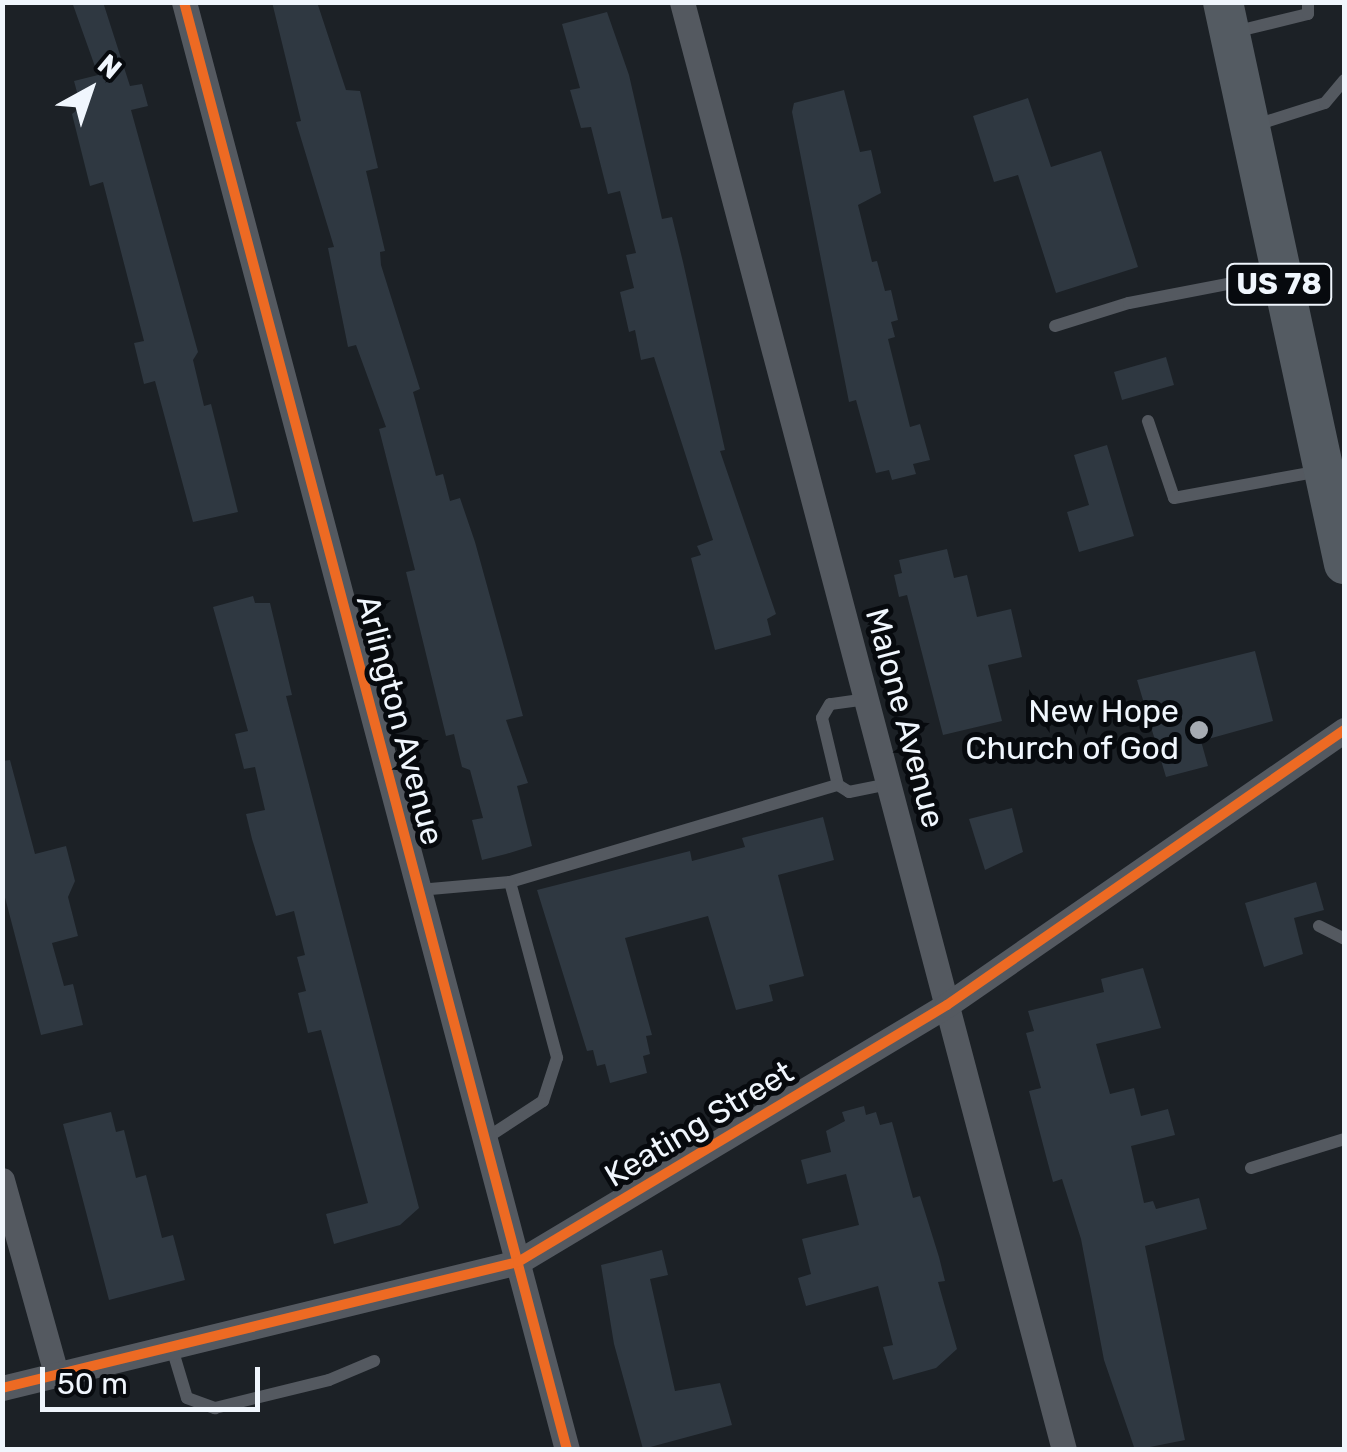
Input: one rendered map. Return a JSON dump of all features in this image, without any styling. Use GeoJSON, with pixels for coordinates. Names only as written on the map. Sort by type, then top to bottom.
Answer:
{"type":"FeatureCollection","features":[{"type":"Feature","properties":{"kind":"main road","name":"US 78"},"geometry":{"type":"LineString","coordinates":[[1227,18],[1277,275],[1343,549]]}},
{"type":"Feature","properties":{"kind":"street","name":"Arlington Avenue"},"geometry":{"type":"LineString","coordinates":[[184,2],[567,1450]]}},
{"type":"Feature","properties":{"kind":"street","name":"Malone Avenue"},"geometry":{"type":"LineString","coordinates":[[682,2],[1064,1450]]}},
{"type":"Feature","properties":{"kind":"street","name":"Keating Street"},"geometry":{"type":"LineString","coordinates":[[2,1388],[518,1262],[948,1005],[1344,730]]}},
{"type":"Feature","properties":{"kind":"street"},"geometry":{"type":"LineString","coordinates":[[2,1180],[56,1372]]}},
{"type":"Feature","properties":{"kind":"lane"},"geometry":{"type":"LineString","coordinates":[[1227,18],[1308,14],[1308,2]]}},
{"type":"Feature","properties":{"kind":"lane"},"geometry":{"type":"LineString","coordinates":[[1249,127],[1325,103],[1344,80]]}},
{"type":"Feature","properties":{"kind":"lane"},"geometry":{"type":"LineString","coordinates":[[1056,326],[1129,303],[1277,275]]}},
{"type":"Feature","properties":{"kind":"lane"},"geometry":{"type":"LineString","coordinates":[[1148,421],[1174,498],[1323,470]]}},
{"type":"Feature","properties":{"kind":"lane"},"geometry":{"type":"LineString","coordinates":[[866,699],[830,704],[822,718],[838,785],[848,792],[889,784]]}},
{"type":"Feature","properties":{"kind":"lane"},"geometry":{"type":"LineString","coordinates":[[419,890],[510,882],[838,785]]}},
{"type":"Feature","properties":{"kind":"lane"},"geometry":{"type":"LineString","coordinates":[[485,1139],[543,1100],[558,1058],[510,882]]}},
{"type":"Feature","properties":{"kind":"lane"},"geometry":{"type":"LineString","coordinates":[[1318,926],[1344,939]]}},
{"type":"Feature","properties":{"kind":"lane"},"geometry":{"type":"LineString","coordinates":[[1251,1168],[1344,1139]]}},
{"type":"Feature","properties":{"kind":"lane"},"geometry":{"type":"LineString","coordinates":[[171,1345],[187,1398],[214,1408],[329,1380],[374,1361]]}},
{"type":"Feature","properties":{"kind":"building"},"geometry":{"type":"Polygon","coordinates":[[[72,2],[103,2],[130,86],[142,84],[148,106],[131,110],[198,352],[193,360],[204,406],[211,404],[238,512],[193,522],[155,381],[144,384],[134,343],[144,341],[103,182],[90,186],[72,114],[81,107],[74,81],[98,75],[72,2]]]}},
{"type":"Feature","properties":{"kind":"building"},"geometry":{"type":"Polygon","coordinates":[[[272,2],[317,2],[346,90],[360,91],[378,168],[366,171],[385,251],[380,252],[381,265],[420,389],[413,392],[436,476],[443,474],[450,501],[460,498],[475,542],[523,716],[506,720],[528,783],[517,786],[532,846],[506,854],[482,860],[472,820],[483,818],[470,770],[462,767],[454,734],[446,736],[406,572],[415,570],[379,429],[386,427],[356,345],[348,347],[328,248],[334,247],[296,122],[301,121],[272,2]]]}},
{"type":"Feature","properties":{"kind":"building"},"geometry":{"type":"Polygon","coordinates":[[[607,12],[629,75],[662,219],[672,217],[725,450],[720,451],[776,614],[767,619],[771,635],[715,650],[691,558],[701,555],[697,546],[713,540],[654,357],[641,360],[635,330],[629,332],[620,292],[634,288],[626,255],[636,253],[620,191],[608,194],[591,127],[581,128],[570,90],[580,88],[562,24],[607,12]]]}},
{"type":"Feature","properties":{"kind":"building"},"geometry":{"type":"Polygon","coordinates":[[[844,90],[860,152],[871,150],[881,193],[858,205],[872,262],[877,261],[885,291],[891,290],[898,320],[891,322],[895,337],[888,339],[910,427],[920,424],[930,460],[913,464],[916,474],[892,480],[889,470],[876,473],[856,400],[849,402],[792,112],[794,103],[844,90]]]}},
{"type":"Feature","properties":{"kind":"building"},"geometry":{"type":"Polygon","coordinates":[[[1028,98],[1051,167],[1101,151],[1138,267],[1056,293],[1018,175],[994,182],[973,116],[1028,98]]]}},
{"type":"Feature","properties":{"kind":"building"},"geometry":{"type":"Polygon","coordinates":[[[1166,357],[1174,385],[1122,400],[1114,372],[1166,357]]]}},
{"type":"Feature","properties":{"kind":"building"},"geometry":{"type":"Polygon","coordinates":[[[1107,445],[1134,536],[1079,552],[1067,512],[1089,505],[1074,455],[1107,445]]]}},
{"type":"Feature","properties":{"kind":"building"},"geometry":{"type":"Polygon","coordinates":[[[947,549],[954,578],[967,575],[977,617],[1011,609],[1022,657],[988,665],[1002,721],[943,735],[907,595],[899,597],[894,575],[902,573],[899,560],[947,549]]]}},
{"type":"Feature","properties":{"kind":"building"},"geometry":{"type":"Polygon","coordinates":[[[253,596],[255,603],[270,603],[292,695],[286,696],[419,1208],[400,1225],[334,1244],[326,1214],[368,1203],[321,1030],[308,1033],[298,993],[306,991],[297,957],[305,955],[294,911],[276,916],[252,839],[246,814],[265,810],[255,767],[244,769],[235,734],[248,731],[213,607],[253,596]]]}},
{"type":"Feature","properties":{"kind":"building"},"geometry":{"type":"Polygon","coordinates":[[[1255,651],[1273,721],[1201,741],[1208,766],[1166,777],[1137,680],[1255,651]]]}},
{"type":"Feature","properties":{"kind":"building"},"geometry":{"type":"Polygon","coordinates":[[[10,760],[35,854],[66,846],[75,881],[68,897],[78,936],[52,943],[64,986],[73,984],[83,1025],[41,1035],[2,886],[2,761],[10,760]]]}},
{"type":"Feature","properties":{"kind":"building"},"geometry":{"type":"Polygon","coordinates":[[[1012,808],[1023,852],[985,870],[969,819],[1012,808]]]}},
{"type":"Feature","properties":{"kind":"building"},"geometry":{"type":"Polygon","coordinates":[[[823,817],[834,860],[778,875],[804,976],[769,985],[773,1001],[736,1010],[708,916],[625,938],[652,1035],[646,1036],[650,1054],[643,1056],[647,1073],[610,1083],[605,1064],[597,1066],[593,1050],[587,1051],[537,890],[690,851],[692,861],[745,847],[742,838],[823,817]]]}},
{"type":"Feature","properties":{"kind":"building"},"geometry":{"type":"Polygon","coordinates":[[[1316,882],[1324,910],[1294,918],[1303,954],[1264,967],[1245,903],[1316,882]]]}},
{"type":"Feature","properties":{"kind":"building"},"geometry":{"type":"Polygon","coordinates":[[[1143,968],[1161,1028],[1096,1044],[1110,1094],[1134,1088],[1141,1116],[1168,1109],[1175,1135],[1131,1146],[1144,1203],[1153,1201],[1156,1209],[1199,1198],[1207,1229],[1145,1246],[1185,1440],[1135,1450],[1104,1360],[1081,1239],[1062,1179],[1053,1182],[1029,1091],[1041,1088],[1026,1033],[1034,1031],[1028,1011],[1104,992],[1101,979],[1143,968]]]}},
{"type":"Feature","properties":{"kind":"building"},"geometry":{"type":"Polygon","coordinates":[[[864,1106],[866,1115],[876,1112],[880,1125],[892,1122],[913,1198],[920,1196],[939,1257],[945,1281],[938,1282],[957,1349],[936,1368],[893,1380],[883,1347],[893,1345],[878,1286],[806,1306],[798,1278],[811,1274],[802,1239],[859,1225],[846,1174],[807,1184],[801,1160],[831,1152],[826,1131],[845,1121],[842,1112],[864,1106]]]}},
{"type":"Feature","properties":{"kind":"building"},"geometry":{"type":"Polygon","coordinates":[[[111,1112],[116,1132],[124,1130],[136,1178],[146,1175],[162,1238],[173,1235],[185,1280],[109,1300],[63,1124],[111,1112]]]}},
{"type":"Feature","properties":{"kind":"building"},"geometry":{"type":"Polygon","coordinates":[[[662,1250],[668,1275],[650,1279],[675,1391],[720,1383],[732,1425],[643,1449],[614,1344],[601,1265],[662,1250]]]}},
{"type":"Feature","properties":{"kind":"cycle path"},"geometry":{"type":"LineString","coordinates":[[184,2],[567,1450]]}},
{"type":"Feature","properties":{"kind":"cycle path"},"geometry":{"type":"LineString","coordinates":[[2,1388],[518,1262],[947,1005],[1344,730]]}},
{"type":"Feature","properties":{"kind":"place","name":"New Hope Church of God"},"geometry":{"type":"Point","coordinates":[1199,730]}}]}
